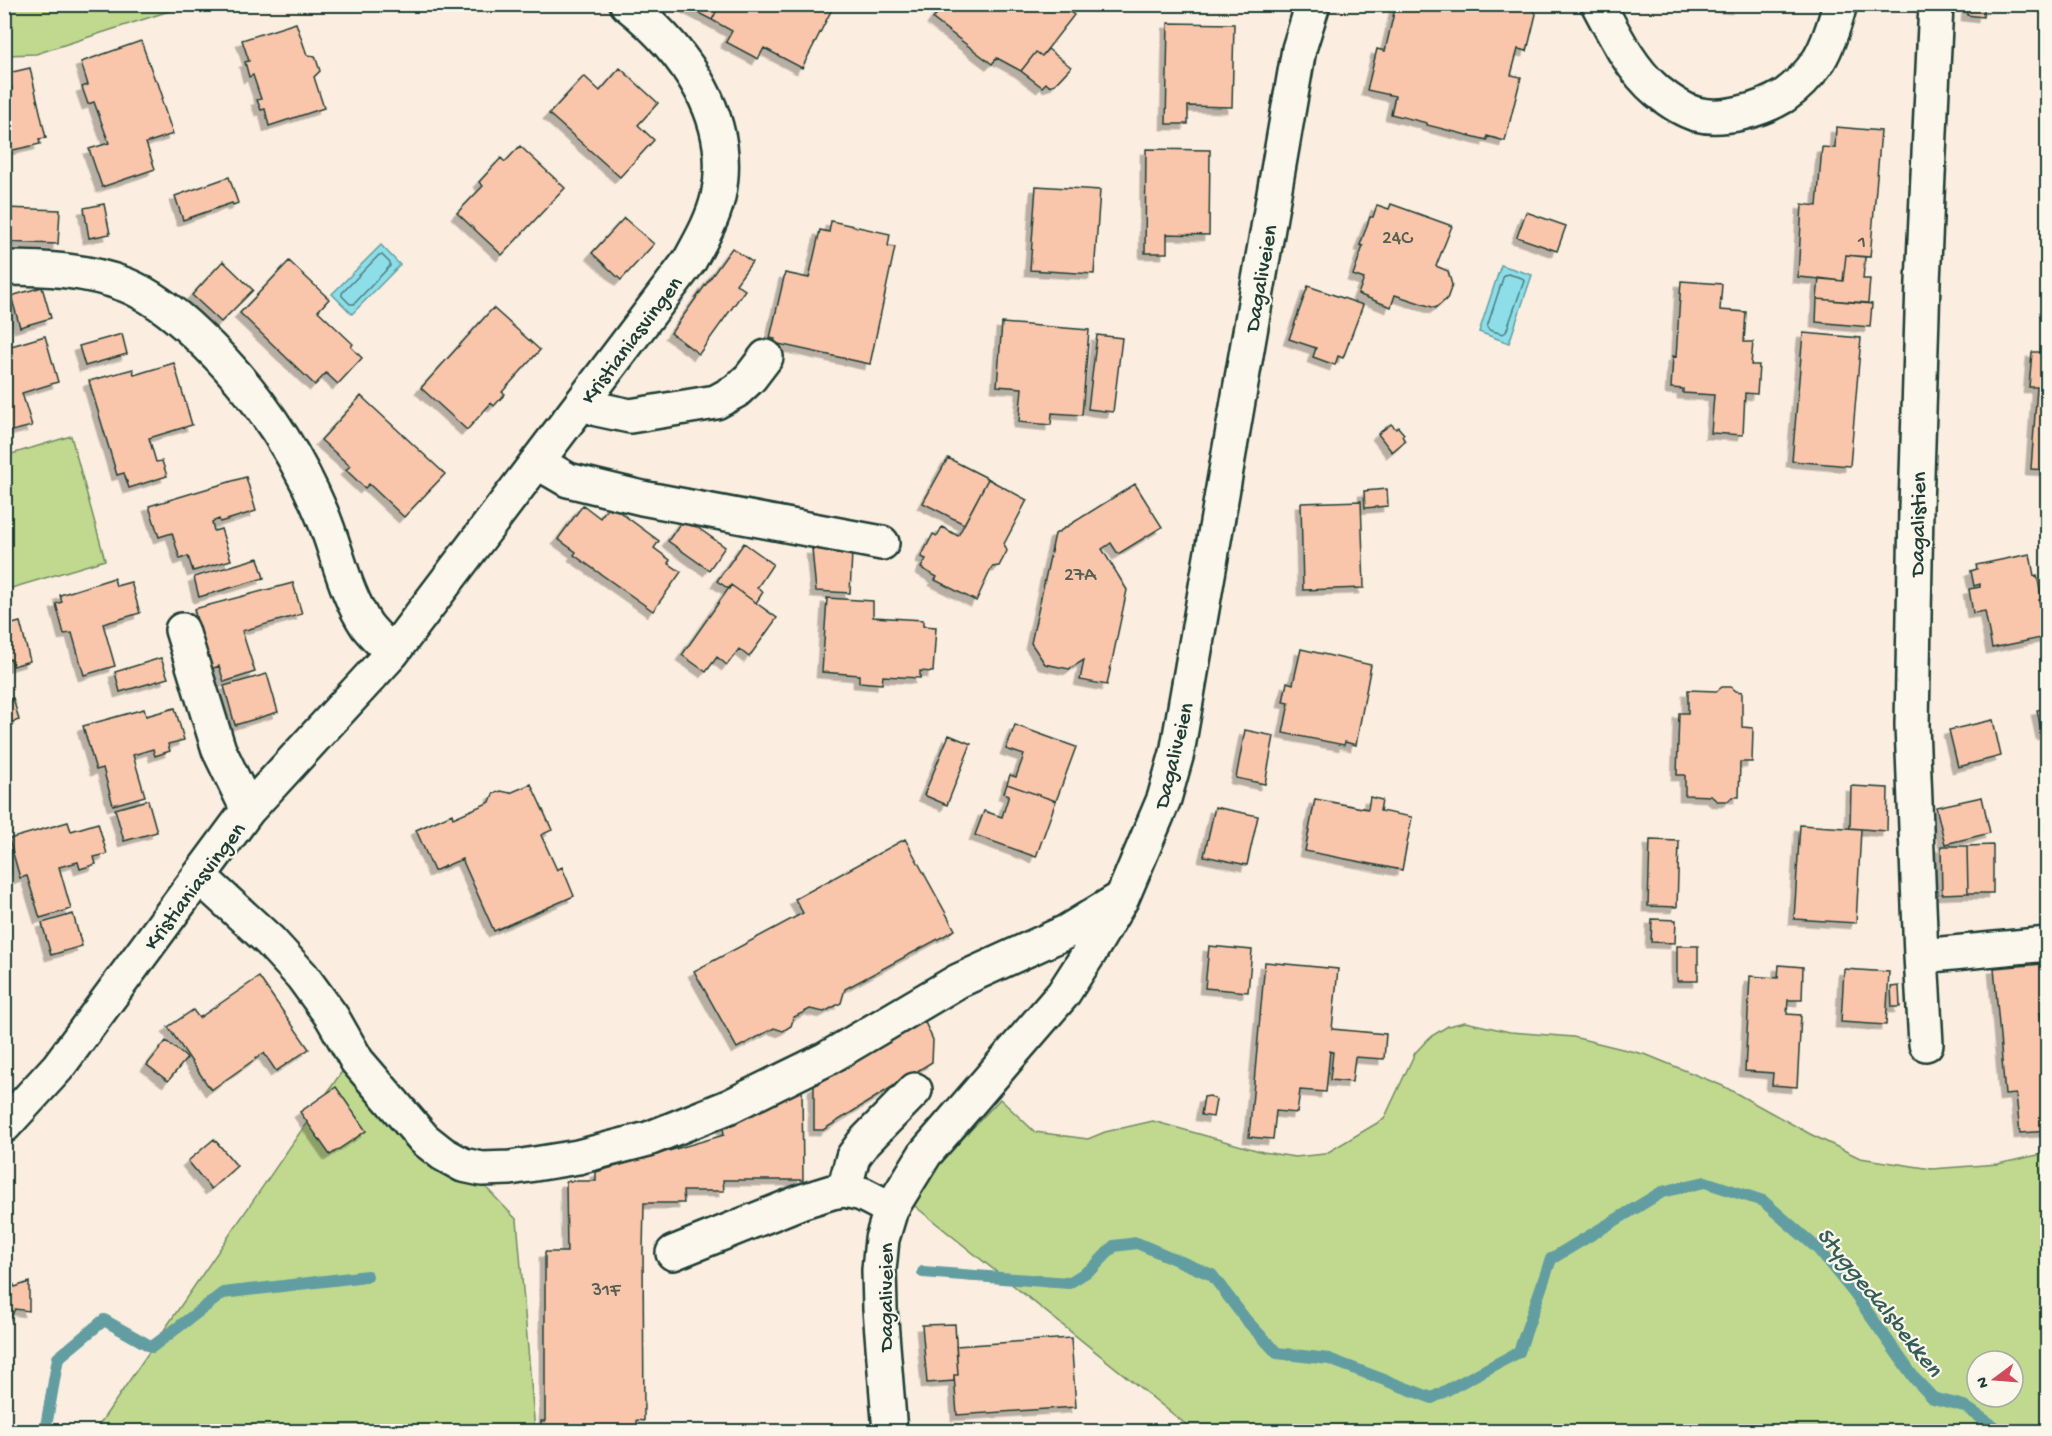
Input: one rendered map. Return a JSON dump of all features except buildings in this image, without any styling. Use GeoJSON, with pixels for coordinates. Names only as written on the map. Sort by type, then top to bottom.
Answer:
{"type":"FeatureCollection","features":[{"type":"Feature","properties":{"kind":"street","name":"Kristianiasvingen"},"geometry":{"type":"LineString","coordinates":[[4,1126],[58,1067],[248,810],[392,652],[690,260],[706,229],[718,198],[722,165],[719,137],[709,105],[696,79],[654,26],[627,4]]}},
{"type":"Feature","properties":{"kind":"street","name":"Dagaliveien"},"geometry":{"type":"LineString","coordinates":[[890,1431],[879,1269],[882,1239],[891,1209],[926,1154],[1063,994],[1122,898],[1164,799],[1177,753],[1299,49],[1312,4]]}},
{"type":"Feature","properties":{"kind":"street"},"geometry":{"type":"LineString","coordinates":[[1598,4],[1637,69],[1655,90],[1673,103],[1696,114],[1719,116],[1760,107],[1784,96],[1802,81],[1819,60],[1832,33],[1840,4]]}},
{"type":"Feature","properties":{"kind":"street","name":"Dagalistien"},"geometry":{"type":"LineString","coordinates":[[1926,1044],[1920,956],[1912,725],[1923,282],[1936,4]]}},
{"type":"Feature","properties":{"kind":"street"},"geometry":{"type":"LineString","coordinates":[[4,268],[81,272],[124,284],[146,294],[174,314],[222,358],[260,404],[294,456],[321,512],[351,593],[368,626],[392,652]]}},
{"type":"Feature","properties":{"kind":"street"},"geometry":{"type":"LineString","coordinates":[[584,401],[597,409],[630,416],[716,402],[736,391],[750,378],[766,357]]}},
{"type":"Feature","properties":{"kind":"street"},"geometry":{"type":"LineString","coordinates":[[537,462],[568,480],[642,498],[882,543]]}},
{"type":"Feature","properties":{"kind":"street"},"geometry":{"type":"LineString","coordinates":[[182,630],[219,750],[248,810]]}},
{"type":"Feature","properties":{"kind":"street"},"geometry":{"type":"LineString","coordinates":[[199,876],[270,941],[302,976],[332,1017],[357,1060],[424,1139],[443,1154],[463,1165],[482,1169],[510,1168],[578,1157],[648,1139],[728,1107],[826,1059],[958,981],[1066,932],[1122,898]]}},
{"type":"Feature","properties":{"kind":"street"},"geometry":{"type":"LineString","coordinates":[[1920,956],[2048,944]]}},
{"type":"Feature","properties":{"kind":"street"},"geometry":{"type":"LineString","coordinates":[[844,1190],[853,1157],[864,1142],[915,1090]]}},
{"type":"Feature","properties":{"kind":"street"},"geometry":{"type":"LineString","coordinates":[[673,1253],[804,1201],[844,1190],[862,1194],[891,1209]]}},
{"type":"Feature","properties":{"kind":"green space"},"geometry":{"type":"Polygon","coordinates":[[[4,5],[188,5],[36,54],[5,55],[4,5]]]}},
{"type":"Feature","properties":{"kind":"green space"},"geometry":{"type":"Polygon","coordinates":[[[71,436],[105,560],[5,590],[5,456],[71,436]]]}},
{"type":"Feature","properties":{"kind":"green space"},"geometry":{"type":"Polygon","coordinates":[[[1465,1022],[1510,1032],[1573,1037],[1647,1055],[1723,1086],[1810,1134],[1860,1158],[1932,1169],[1998,1164],[2047,1153],[2047,1431],[1194,1431],[906,1199],[1000,1099],[1035,1132],[1088,1139],[1105,1132],[1153,1121],[1263,1152],[1295,1157],[1325,1154],[1384,1119],[1415,1053],[1430,1037],[1448,1026],[1465,1022]]]}},
{"type":"Feature","properties":{"kind":"green space"},"geometry":{"type":"Polygon","coordinates":[[[356,1051],[517,1220],[535,1431],[94,1432],[356,1051]]]}},
{"type":"Feature","properties":{"kind":"water"},"geometry":{"type":"Polygon","coordinates":[[[381,245],[400,265],[352,314],[332,294],[381,245]]]}},
{"type":"Feature","properties":{"kind":"water"},"geometry":{"type":"Polygon","coordinates":[[[1501,265],[1532,275],[1509,343],[1479,332],[1501,265]]]}},
{"type":"Feature","properties":{"kind":"waterway","name":"Styggedalsbekken"},"geometry":{"type":"LineString","coordinates":[[923,1272],[1069,1283],[1093,1268],[1114,1246],[1137,1243],[1212,1275],[1246,1320],[1277,1353],[1329,1359],[1432,1398],[1519,1352],[1551,1259],[1662,1192],[1705,1182],[1763,1201],[1818,1249],[1854,1293],[1915,1379],[1933,1398],[1964,1406],[2002,1432]]}},
{"type":"Feature","properties":{"kind":"waterway","name":"Styggedalsbekken"},"geometry":{"type":"LineString","coordinates":[[45,1432],[58,1358],[104,1320],[152,1347],[223,1293],[367,1276]]}}]}
